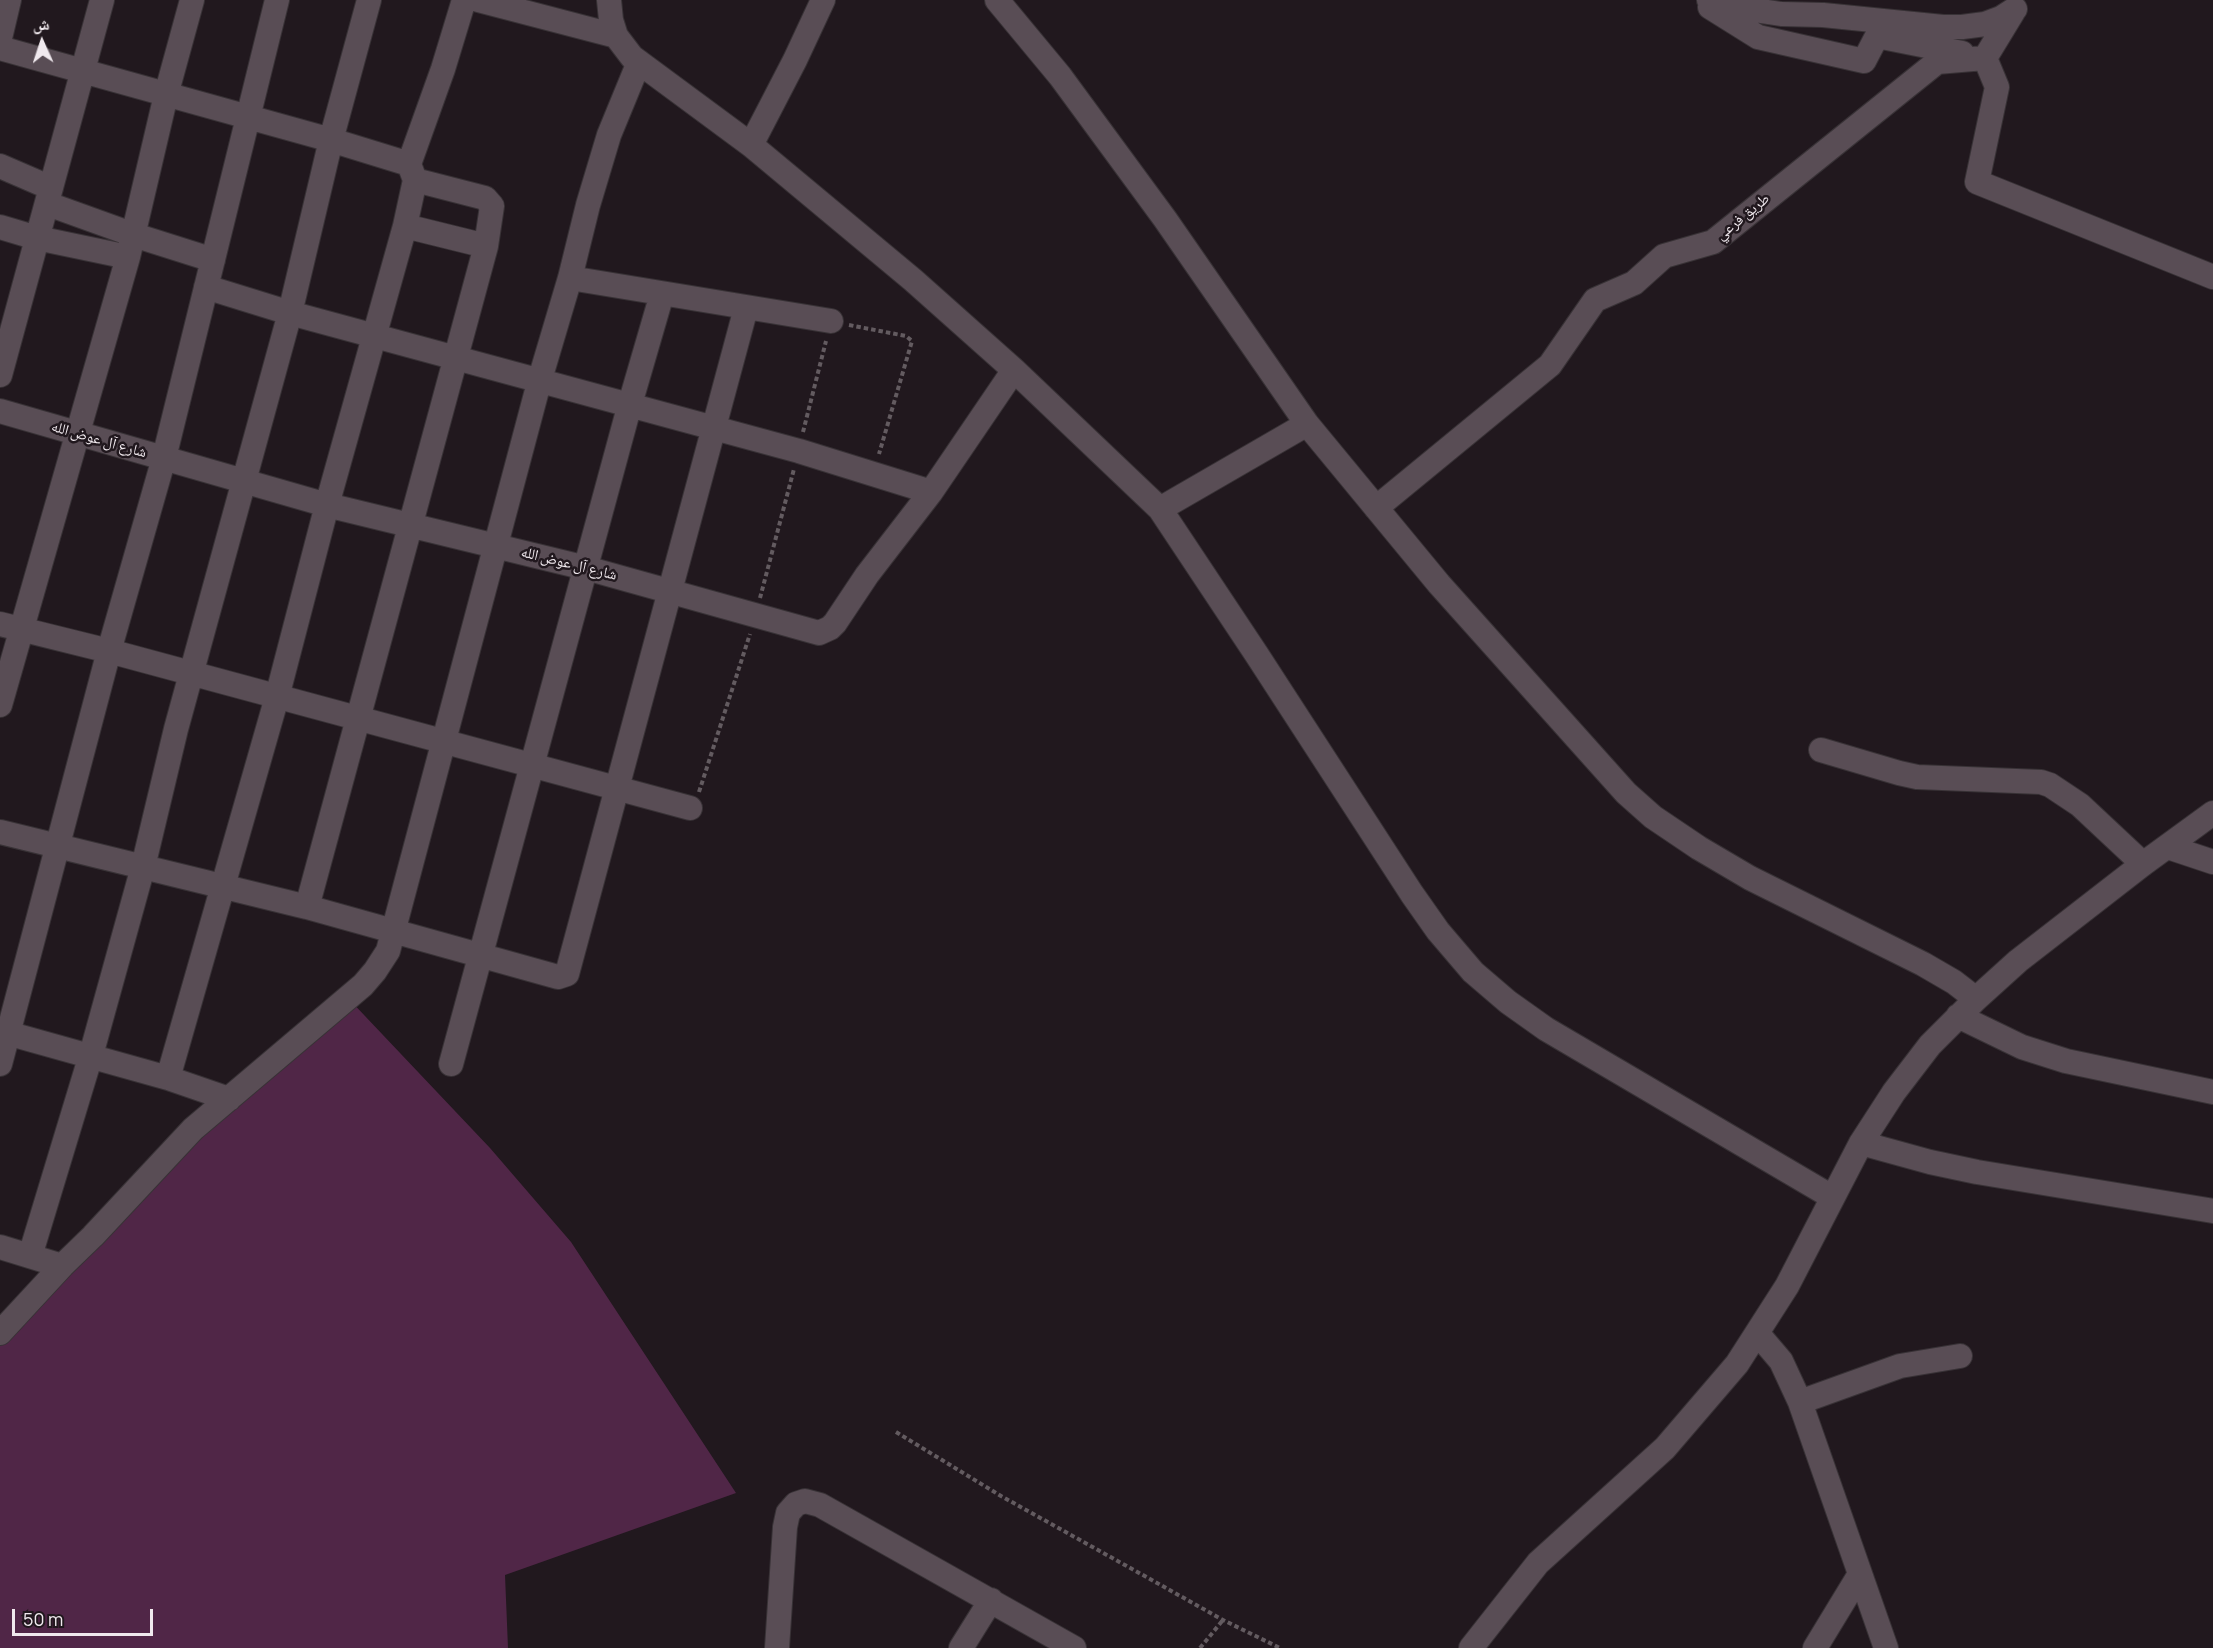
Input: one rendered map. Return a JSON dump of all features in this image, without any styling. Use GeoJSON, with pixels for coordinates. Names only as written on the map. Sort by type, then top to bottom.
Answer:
{"type":"FeatureCollection","features":[{"type":"Feature","properties":{"kind":"street"},"geometry":{"type":"LineString","coordinates":[[0,38],[9,0]]}},
{"type":"Feature","properties":{"kind":"street"},"geometry":{"type":"LineString","coordinates":[[0,375],[102,0]]}},
{"type":"Feature","properties":{"kind":"street"},"geometry":{"type":"LineString","coordinates":[[0,705],[10,627],[78,434],[131,246],[166,95],[192,0]]}},
{"type":"Feature","properties":{"kind":"street"},"geometry":{"type":"LineString","coordinates":[[0,1064],[4,1032],[59,845],[109,651],[164,458],[277,0]]}},
{"type":"Feature","properties":{"kind":"street"},"geometry":{"type":"LineString","coordinates":[[30,1256],[91,1055],[143,867],[176,729],[290,313],[369,0]]}},
{"type":"Feature","properties":{"kind":"street"},"geometry":{"type":"LineString","coordinates":[[168,1077],[277,697],[327,505],[405,226],[412,172],[464,0]]}},
{"type":"Feature","properties":{"kind":"street"},"geometry":{"type":"LineString","coordinates":[[478,0],[616,36]]}},
{"type":"Feature","properties":{"kind":"street"},"geometry":{"type":"LineString","coordinates":[[609,0],[611,20],[616,36],[639,62],[751,145],[913,280],[1014,370],[1160,509],[1412,894],[1438,931],[1473,972],[1508,1002],[1546,1029],[1832,1197]]}},
{"type":"Feature","properties":{"kind":"street"},"geometry":{"type":"LineString","coordinates":[[751,145],[823,0]]}},
{"type":"Feature","properties":{"kind":"street"},"geometry":{"type":"LineString","coordinates":[[997,0],[1060,76],[1165,219],[1307,424],[1440,584],[1609,775],[1641,807],[1699,848],[1750,878],[1923,964],[1954,982],[1976,999]]}},
{"type":"Feature","properties":{"kind":"street"},"geometry":{"type":"LineString","coordinates":[[1698,0],[1758,37],[1864,61],[1877,36],[1985,58]]}},
{"type":"Feature","properties":{"kind":"street"},"geometry":{"type":"LineString","coordinates":[[1709,0],[1781,14],[1823,15],[1943,27],[1985,24],[2018,6]]}},
{"type":"Feature","properties":{"kind":"street"},"geometry":{"type":"LineString","coordinates":[[1985,58],[2018,6]]}},
{"type":"Feature","properties":{"kind":"street"},"geometry":{"type":"LineString","coordinates":[[0,48],[332,140],[485,198],[492,206],[486,246],[307,907]]}},
{"type":"Feature","properties":{"kind":"street"},"geometry":{"type":"LineString","coordinates":[[1985,58],[1997,87],[1977,182],[2213,277]]}},
{"type":"Feature","properties":{"kind":"street","name":"طريق فرعي"},"geometry":{"type":"LineString","coordinates":[[1376,508],[1550,365],[1595,300],[1634,284],[1664,256],[1713,242],[1937,62],[1985,58]]}},
{"type":"Feature","properties":{"kind":"street"},"geometry":{"type":"LineString","coordinates":[[0,1333],[193,1129],[363,985],[383,961],[394,932],[588,205],[609,135],[639,62]]}},
{"type":"Feature","properties":{"kind":"street"},"geometry":{"type":"LineString","coordinates":[[0,166],[131,246]]}},
{"type":"Feature","properties":{"kind":"street"},"geometry":{"type":"LineString","coordinates":[[405,226],[486,246]]}},
{"type":"Feature","properties":{"kind":"street"},"geometry":{"type":"LineString","coordinates":[[0,227],[37,238],[131,246],[213,260]]}},
{"type":"Feature","properties":{"kind":"street"},"geometry":{"type":"LineString","coordinates":[[570,278],[831,321]]}},
{"type":"Feature","properties":{"kind":"street"},"geometry":{"type":"LineString","coordinates":[[206,288],[290,313],[799,451],[931,492]]}},
{"type":"Feature","properties":{"kind":"street"},"geometry":{"type":"LineString","coordinates":[[452,1064],[630,404],[662,294]]}},
{"type":"Feature","properties":{"kind":"street"},"geometry":{"type":"LineString","coordinates":[[0,832],[307,907],[558,977],[568,973],[746,308]]}},
{"type":"Feature","properties":{"kind":"street","name":"شارع آل عوض الله"},"geometry":{"type":"LineString","coordinates":[[0,411],[327,505],[586,568],[819,633],[830,628],[867,575],[931,492],[1014,370]]}},
{"type":"Feature","properties":{"kind":"street"},"geometry":{"type":"LineString","coordinates":[[1160,509],[1307,424]]}},
{"type":"Feature","properties":{"kind":"street"},"geometry":{"type":"LineString","coordinates":[[10,627],[109,651],[690,808]]}},
{"type":"Feature","properties":{"kind":"street"},"geometry":{"type":"LineString","coordinates":[[1821,750],[1917,777],[2041,782],[2050,785],[2080,806],[2143,864]]}},
{"type":"Feature","properties":{"kind":"street"},"geometry":{"type":"LineString","coordinates":[[1471,1648],[1538,1563],[1665,1448],[1709,1400],[1758,1334],[1787,1286],[1861,1143],[1915,1063],[1958,1016],[2018,961],[2213,813]]}},
{"type":"Feature","properties":{"kind":"street"},"geometry":{"type":"LineString","coordinates":[[2168,847],[2213,862]]}},
{"type":"Feature","properties":{"kind":"street"},"geometry":{"type":"LineString","coordinates":[[1958,1016],[2022,1047],[2066,1061],[2213,1092]]}},
{"type":"Feature","properties":{"kind":"street"},"geometry":{"type":"LineString","coordinates":[[4,1032],[168,1077],[229,1099]]}},
{"type":"Feature","properties":{"kind":"street"},"geometry":{"type":"LineString","coordinates":[[1861,1143],[1977,1172],[2213,1211]]}},
{"type":"Feature","properties":{"kind":"street"},"geometry":{"type":"LineString","coordinates":[[0,1247],[62,1266]]}},
{"type":"Feature","properties":{"kind":"street"},"geometry":{"type":"LineString","coordinates":[[1758,1334],[1781,1361],[1800,1402],[1886,1648]]}},
{"type":"Feature","properties":{"kind":"street"},"geometry":{"type":"LineString","coordinates":[[1800,1402],[1900,1366],[1960,1356]]}},
{"type":"Feature","properties":{"kind":"street"},"geometry":{"type":"LineString","coordinates":[[777,1648],[785,1527],[788,1513],[796,1504],[805,1502],[820,1505],[1074,1648]]}},
{"type":"Feature","properties":{"kind":"street"},"geometry":{"type":"LineString","coordinates":[[1815,1648],[1860,1574]]}},
{"type":"Feature","properties":{"kind":"street"},"geometry":{"type":"LineString","coordinates":[[962,1648],[991,1600]]}},
{"type":"Feature","properties":{"kind":"path"},"geometry":{"type":"LineString","coordinates":[[690,808],[695,803],[756,615],[831,321],[906,336],[912,341],[873,474]]}},
{"type":"Feature","properties":{"kind":"path"},"geometry":{"type":"LineString","coordinates":[[896,1432],[1011,1501],[1223,1620],[1280,1648]]}},
{"type":"Feature","properties":{"kind":"path"},"geometry":{"type":"LineString","coordinates":[[1200,1648],[1223,1620]]}},
{"type":"Feature","properties":{"kind":"shaded area"},"geometry":{"type":"Polygon","coordinates":[[[347,997],[490,1148],[571,1242],[736,1493],[505,1575],[508,1648],[0,1648],[0,1335],[201,1124],[347,997]]]}}]}
